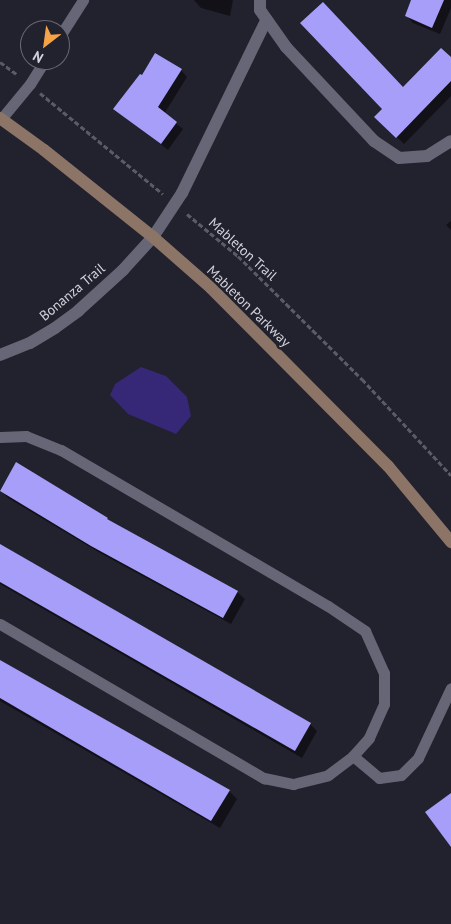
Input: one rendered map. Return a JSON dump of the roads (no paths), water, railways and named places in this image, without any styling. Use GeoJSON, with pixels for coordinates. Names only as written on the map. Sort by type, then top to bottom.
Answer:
{"type":"FeatureCollection","features":[{"type":"Feature","properties":{"kind":"main road","name":"Mableton Parkway"},"geometry":{"type":"LineString","coordinates":[[1,119],[44,150],[153,237],[211,288],[374,452],[451,542]]}},
{"type":"Feature","properties":{"kind":"street"},"geometry":{"type":"LineString","coordinates":[[260,0],[260,10],[266,21],[286,47],[374,141],[399,158],[427,156],[451,141]]}},
{"type":"Feature","properties":{"kind":"street","name":"Bonanza Trail"},"geometry":{"type":"LineString","coordinates":[[0,355],[30,343],[78,311],[123,270],[153,237],[175,204],[266,21]]}},
{"type":"Feature","properties":{"kind":"lane"},"geometry":{"type":"LineString","coordinates":[[70,20],[83,0]]}},
{"type":"Feature","properties":{"kind":"lane"},"geometry":{"type":"LineString","coordinates":[[1,119],[30,84],[39,70]]}},
{"type":"Feature","properties":{"kind":"lane"},"geometry":{"type":"LineString","coordinates":[[0,437],[26,436],[61,450],[328,606],[365,631],[384,672],[384,704],[369,738],[354,756],[328,775],[293,784],[264,778],[0,624]]}},
{"type":"Feature","properties":{"kind":"lane"},"geometry":{"type":"LineString","coordinates":[[354,756],[379,778],[401,775],[418,758],[451,688]]}}]}
